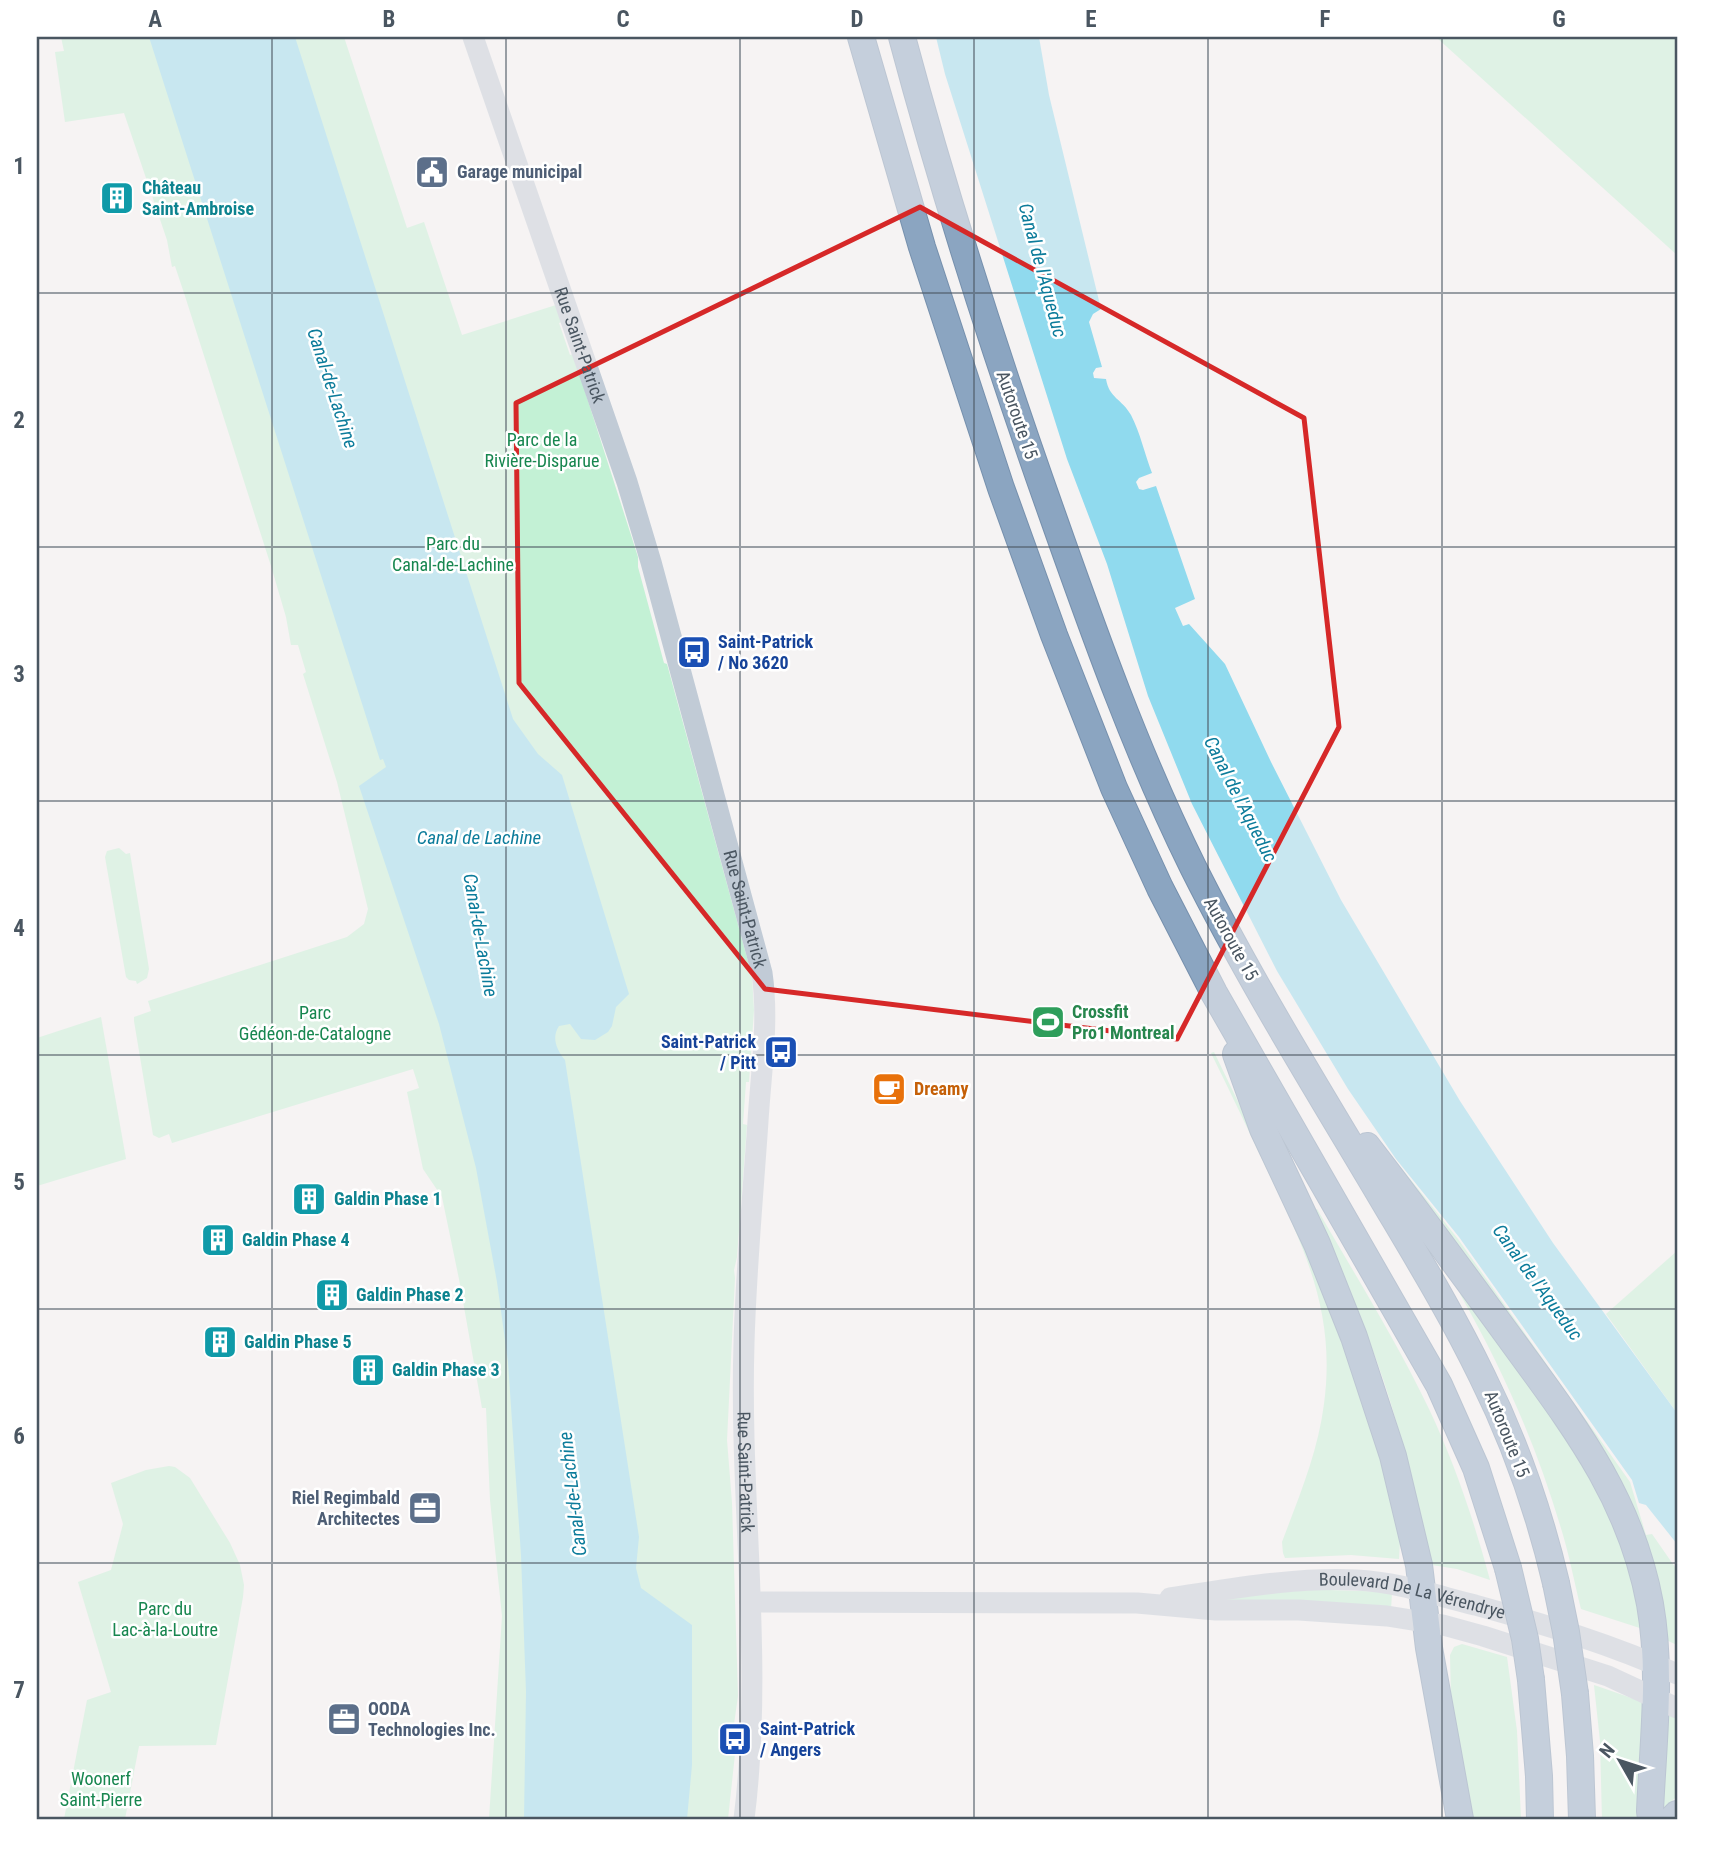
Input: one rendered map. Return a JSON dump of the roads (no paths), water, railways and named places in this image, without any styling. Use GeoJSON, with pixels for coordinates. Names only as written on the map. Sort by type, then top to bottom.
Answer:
{"type":"FeatureCollection","features":[{"type":"Feature","properties":{"kind":"highway"},"geometry":{"type":"LineString","coordinates":[[861,37],[895,160],[949,334],[1009,511],[1103,763],[1134,834],[1214,993],[1439,1385],[1476,1468],[1508,1568],[1525,1639],[1531,1680],[1540,1819]]}},
{"type":"Feature","properties":{"kind":"highway","name":"Autoroute 15"},"geometry":{"type":"LineString","coordinates":[[902,37],[947,197],[997,355],[1112,677],[1150,772],[1192,864],[1234,945],[1417,1257],[1484,1379],[1528,1485],[1556,1583],[1566,1632],[1575,1694],[1582,1819]]}},
{"type":"Feature","properties":{"kind":"highway"},"geometry":{"type":"LineString","coordinates":[[1214,993],[1263,1129],[1317,1244],[1376,1399],[1419,1565],[1425,1622],[1460,1819]]}},
{"type":"Feature","properties":{"kind":"highway"},"geometry":{"type":"LineString","coordinates":[[1303,1065],[1423,1218],[1578,1433],[1604,1475],[1637,1550],[1667,1669],[1666,1702],[1651,1819]]}},
{"type":"Feature","properties":{"kind":"highway"},"geometry":{"type":"LineString","coordinates":[[1672,1819],[1677,1814]]}},
{"type":"Feature","properties":{"kind":"main road","name":"Rue Saint-Patrick"},"geometry":{"type":"LineString","coordinates":[[473,37],[636,512],[762,973],[764,1030],[744,1344],[753,1712],[744,1819]]}},
{"type":"Feature","properties":{"kind":"main road","name":"Boulevard De La Vérendrye"},"geometry":{"type":"LineString","coordinates":[[1137,1603],[1275,1583],[1319,1580],[1374,1581],[1421,1590],[1551,1628],[1667,1669]]}},
{"type":"Feature","properties":{"kind":"main road","name":"Boulevard De La Vérendrye"},"geometry":{"type":"LineString","coordinates":[[750,1602],[1137,1603],[1216,1610],[1325,1611],[1425,1622],[1483,1636],[1608,1676],[1666,1702]]}},
{"type":"Feature","properties":{"kind":"water","name":"Canal de Lachine"},"geometry":{"type":"Polygon","coordinates":[[[149,37],[295,37],[513,719],[538,754],[562,775],[629,994],[616,1007],[608,1032],[595,1040],[581,1039],[570,1024],[559,1026],[555,1039],[565,1060],[639,1537],[636,1568],[641,1588],[692,1625],[692,1765],[687,1819],[524,1819],[526,1692],[521,1555],[508,1362],[497,1282],[476,1168],[439,1024],[359,786],[386,767],[383,759],[380,760],[149,37]]]}},
{"type":"Feature","properties":{"kind":"water","name":"Canal de l'Aqueduc"},"geometry":{"type":"Polygon","coordinates":[[[936,37],[1039,37],[1049,95],[1101,309],[1093,314],[1089,322],[1102,367],[1096,368],[1094,378],[1106,379],[1113,395],[1131,415],[1140,436],[1152,473],[1136,482],[1139,489],[1143,490],[1156,486],[1195,599],[1175,608],[1183,626],[1189,624],[1225,664],[1341,900],[1460,1101],[1553,1243],[1677,1413],[1677,1544],[1646,1505],[1639,1503],[1632,1480],[1459,1237],[1396,1159],[1348,1089],[1277,971],[1192,804],[1148,696],[1107,564],[1067,459],[945,74],[936,37]]]}},
{"type":"Feature","properties":{"kind":"place","name":"Garage municipal"},"geometry":{"type":"Point","coordinates":[432,172]}},
{"type":"Feature","properties":{"kind":"place","name":"Château Saint-Ambroise"},"geometry":{"type":"Point","coordinates":[117,198]}},
{"type":"Feature","properties":{"kind":"place","name":"Saint-Patrick / No 3620"},"geometry":{"type":"Point","coordinates":[694,652]}},
{"type":"Feature","properties":{"kind":"place","name":"Crossfit Pro1 Montreal"},"geometry":{"type":"Point","coordinates":[1048,1022]}},
{"type":"Feature","properties":{"kind":"place","name":"Saint-Patrick / Pitt"},"geometry":{"type":"Point","coordinates":[781,1052]}},
{"type":"Feature","properties":{"kind":"place","name":"Dreamy"},"geometry":{"type":"Point","coordinates":[889,1089]}},
{"type":"Feature","properties":{"kind":"place","name":"Galdin Phase 1"},"geometry":{"type":"Point","coordinates":[309,1199]}},
{"type":"Feature","properties":{"kind":"place","name":"Galdin Phase 4"},"geometry":{"type":"Point","coordinates":[218,1240]}},
{"type":"Feature","properties":{"kind":"place","name":"Galdin Phase 2"},"geometry":{"type":"Point","coordinates":[332,1295]}},
{"type":"Feature","properties":{"kind":"place","name":"Galdin Phase 5"},"geometry":{"type":"Point","coordinates":[220,1342]}},
{"type":"Feature","properties":{"kind":"place","name":"Galdin Phase 3"},"geometry":{"type":"Point","coordinates":[368,1370]}},
{"type":"Feature","properties":{"kind":"place","name":"Riel Regimbald Architectes"},"geometry":{"type":"Point","coordinates":[425,1508]}},
{"type":"Feature","properties":{"kind":"place","name":"OODA Technologies Inc."},"geometry":{"type":"Point","coordinates":[344,1719]}},
{"type":"Feature","properties":{"kind":"place","name":"Saint-Patrick / Angers"},"geometry":{"type":"Point","coordinates":[735,1739]}},
{"type":"Feature","properties":{"kind":"water label","name":"Canal-de-Lachine"},"geometry":{"type":"Point","coordinates":[333,388]}},
{"type":"Feature","properties":{"kind":"water label","name":"Canal-de-Lachine"},"geometry":{"type":"Point","coordinates":[481,935]}},
{"type":"Feature","properties":{"kind":"water label","name":"Canal-de-Lachine"},"geometry":{"type":"Point","coordinates":[572,1494]}},
{"type":"Feature","properties":{"kind":"park label","name":"Parc de la Rivière-Disparue"},"geometry":{"type":"Point","coordinates":[542,450]}},
{"type":"Feature","properties":{"kind":"park label","name":"Parc du Canal-de-Lachine"},"geometry":{"type":"Point","coordinates":[453,554]}},
{"type":"Feature","properties":{"kind":"park label","name":"Parc Gédéon-de-Catalogne"},"geometry":{"type":"Point","coordinates":[315,1023]}},
{"type":"Feature","properties":{"kind":"park label","name":"Parc du Lac-à-la-Loutre"},"geometry":{"type":"Point","coordinates":[165,1619]}},
{"type":"Feature","properties":{"kind":"park label","name":"Woonerf Saint-Pierre"},"geometry":{"type":"Point","coordinates":[101,1789]}}]}
